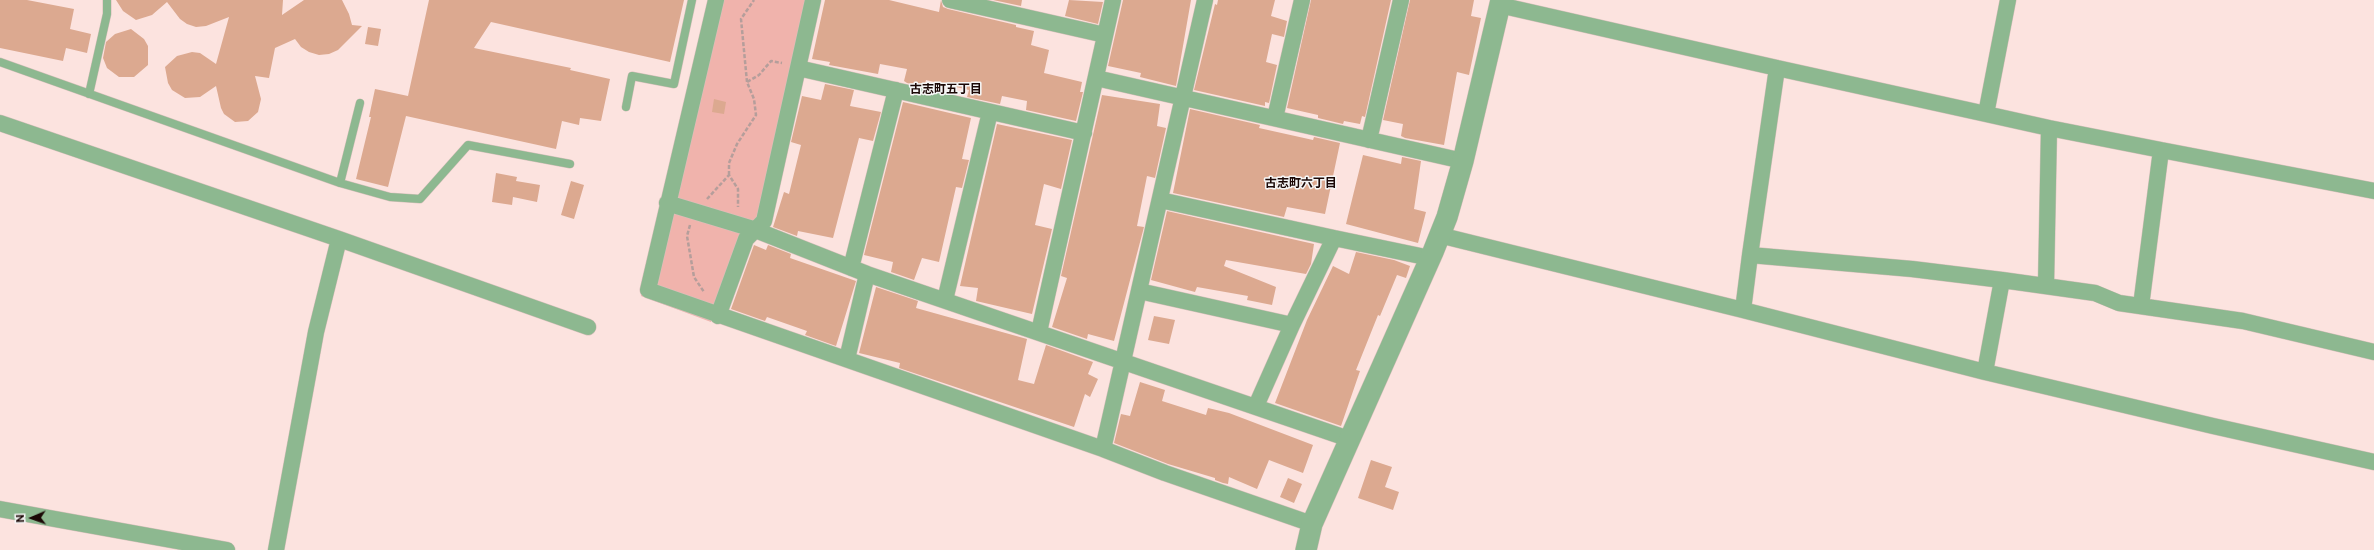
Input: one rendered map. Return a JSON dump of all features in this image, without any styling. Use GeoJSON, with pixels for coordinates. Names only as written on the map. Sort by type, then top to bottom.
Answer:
{"type":"FeatureCollection","features":[{"type":"Feature","properties":{"kind":"street"},"geometry":{"type":"LineString","coordinates":[[716,0],[667,203],[648,290],[718,316],[848,359],[1103,449],[1165,473],[1312,524]]}},
{"type":"Feature","properties":{"kind":"street"},"geometry":{"type":"LineString","coordinates":[[718,316],[746,239],[754,229],[764,221],[813,0]]}},
{"type":"Feature","properties":{"kind":"street"},"geometry":{"type":"LineString","coordinates":[[950,0],[1105,35]]}},
{"type":"Feature","properties":{"kind":"street"},"geometry":{"type":"LineString","coordinates":[[1039,332],[1113,0]]}},
{"type":"Feature","properties":{"kind":"street"},"geometry":{"type":"LineString","coordinates":[[1103,449],[1205,0]]}},
{"type":"Feature","properties":{"kind":"street"},"geometry":{"type":"LineString","coordinates":[[1275,118],[1302,0]]}},
{"type":"Feature","properties":{"kind":"street"},"geometry":{"type":"LineString","coordinates":[[1369,140],[1400,0]]}},
{"type":"Feature","properties":{"kind":"street"},"geometry":{"type":"LineString","coordinates":[[1986,114],[2008,0]]}},
{"type":"Feature","properties":{"kind":"street"},"geometry":{"type":"LineString","coordinates":[[1306,550],[1312,524],[1439,236],[1464,161],[1500,2],[1777,68],[2049,128],[2374,191]]}},
{"type":"Feature","properties":{"kind":"street"},"geometry":{"type":"LineString","coordinates":[[798,68],[1084,133]]}},
{"type":"Feature","properties":{"kind":"street"},"geometry":{"type":"LineString","coordinates":[[1743,310],[1777,68]]}},
{"type":"Feature","properties":{"kind":"street"},"geometry":{"type":"LineString","coordinates":[[1096,78],[1464,161]]}},
{"type":"Feature","properties":{"kind":"street"},"geometry":{"type":"LineString","coordinates":[[851,268],[896,90]]}},
{"type":"Feature","properties":{"kind":"street"},"geometry":{"type":"LineString","coordinates":[[945,300],[990,112]]}},
{"type":"Feature","properties":{"kind":"street"},"geometry":{"type":"LineString","coordinates":[[0,123],[588,327]]}},
{"type":"Feature","properties":{"kind":"street"},"geometry":{"type":"LineString","coordinates":[[2046,285],[2049,128]]}},
{"type":"Feature","properties":{"kind":"street"},"geometry":{"type":"LineString","coordinates":[[2141,306],[2161,150]]}},
{"type":"Feature","properties":{"kind":"street"},"geometry":{"type":"LineString","coordinates":[[1160,200],[1430,258]]}},
{"type":"Feature","properties":{"kind":"street"},"geometry":{"type":"LineString","coordinates":[[667,203],[754,229],[867,274],[1124,360],[1350,439]]}},
{"type":"Feature","properties":{"kind":"street"},"geometry":{"type":"LineString","coordinates":[[1439,236],[1743,310],[1985,372],[2213,426],[2374,462]]}},
{"type":"Feature","properties":{"kind":"street"},"geometry":{"type":"LineString","coordinates":[[1256,406],[1292,325],[1334,238]]}},
{"type":"Feature","properties":{"kind":"street"},"geometry":{"type":"LineString","coordinates":[[276,550],[316,332],[338,239]]}},
{"type":"Feature","properties":{"kind":"street"},"geometry":{"type":"LineString","coordinates":[[1750,255],[1912,269],[2046,285],[2095,293],[2119,303],[2243,321],[2374,352]]}},
{"type":"Feature","properties":{"kind":"street"},"geometry":{"type":"LineString","coordinates":[[848,359],[867,274]]}},
{"type":"Feature","properties":{"kind":"street"},"geometry":{"type":"LineString","coordinates":[[1985,372],[2002,280]]}},
{"type":"Feature","properties":{"kind":"street"},"geometry":{"type":"LineString","coordinates":[[1139,291],[1292,325]]}},
{"type":"Feature","properties":{"kind":"street"},"geometry":{"type":"LineString","coordinates":[[0,509],[227,550]]}},
{"type":"Feature","properties":{"kind":"lane"},"geometry":{"type":"LineString","coordinates":[[89,94],[107,14],[107,0]]}},
{"type":"Feature","properties":{"kind":"lane"},"geometry":{"type":"LineString","coordinates":[[626,108],[632,76],[674,84],[692,0]]}},
{"type":"Feature","properties":{"kind":"lane"},"geometry":{"type":"LineString","coordinates":[[0,62],[340,183],[390,197],[420,199],[468,145],[570,164]]}},
{"type":"Feature","properties":{"kind":"lane"},"geometry":{"type":"LineString","coordinates":[[340,183],[360,102]]}},
{"type":"Feature","properties":{"kind":"path"},"geometry":{"type":"LineString","coordinates":[[730,175],[729,163],[734,150],[756,115],[754,98],[747,82],[742,19],[754,0]]}},
{"type":"Feature","properties":{"kind":"path"},"geometry":{"type":"LineString","coordinates":[[747,82],[759,75],[771,61],[798,68]]}},
{"type":"Feature","properties":{"kind":"shaded area"},"geometry":{"type":"Polygon","coordinates":[[[708,0],[810,0],[756,220],[742,235],[711,322],[641,296],[708,0]]]}},
{"type":"Feature","properties":{"kind":"building"},"geometry":{"type":"Polygon","coordinates":[[[0,0],[27,0],[74,9],[70,29],[91,34],[87,53],[66,48],[63,61],[0,48],[0,0]]]}},
{"type":"Feature","properties":{"kind":"building"},"geometry":{"type":"Polygon","coordinates":[[[116,0],[283,0],[282,15],[304,0],[342,0],[349,14],[352,25],[362,26],[338,50],[329,54],[319,55],[309,52],[301,47],[295,39],[275,48],[269,78],[255,76],[261,99],[258,112],[248,121],[235,122],[224,114],[221,108],[216,86],[200,97],[185,98],[172,90],[168,83],[165,67],[177,56],[192,52],[200,53],[216,64],[229,17],[206,26],[196,27],[187,24],[180,19],[167,2],[152,15],[136,20],[123,11],[116,0]]]}},
{"type":"Feature","properties":{"kind":"building"},"geometry":{"type":"Polygon","coordinates":[[[429,0],[684,0],[670,62],[491,22],[474,48],[571,68],[570,70],[610,79],[601,121],[580,118],[579,125],[562,121],[556,149],[406,116],[388,187],[356,179],[371,117],[369,117],[375,89],[408,96],[429,0]]]}},
{"type":"Feature","properties":{"kind":"building"},"geometry":{"type":"Polygon","coordinates":[[[825,0],[889,0],[939,12],[941,0],[943,7],[948,9],[1016,25],[1016,27],[1034,31],[1031,45],[1049,50],[1044,73],[1082,82],[1080,92],[1083,92],[1076,121],[1026,110],[1027,101],[1002,96],[1000,104],[967,97],[969,90],[926,80],[924,87],[907,83],[904,81],[907,69],[880,64],[878,74],[829,65],[830,62],[812,59],[825,0]]]}},
{"type":"Feature","properties":{"kind":"building"},"geometry":{"type":"Polygon","coordinates":[[[993,0],[1022,0],[1021,6],[993,0]]]}},
{"type":"Feature","properties":{"kind":"building"},"geometry":{"type":"Polygon","coordinates":[[[1069,0],[1103,2],[1098,24],[1065,16],[1069,0]]]}},
{"type":"Feature","properties":{"kind":"building"},"geometry":{"type":"Polygon","coordinates":[[[1123,0],[1191,0],[1176,86],[1140,77],[1141,73],[1108,66],[1123,0]]]}},
{"type":"Feature","properties":{"kind":"building"},"geometry":{"type":"Polygon","coordinates":[[[1218,0],[1275,0],[1271,16],[1287,21],[1284,37],[1272,34],[1266,62],[1277,65],[1269,103],[1265,102],[1265,106],[1194,90],[1215,4],[1217,5],[1218,0]]]}},
{"type":"Feature","properties":{"kind":"building"},"geometry":{"type":"Polygon","coordinates":[[[1311,0],[1391,0],[1365,117],[1362,116],[1360,124],[1344,121],[1343,124],[1318,118],[1318,115],[1287,108],[1311,0]]]}},
{"type":"Feature","properties":{"kind":"building"},"geometry":{"type":"Polygon","coordinates":[[[1410,0],[1474,0],[1471,16],[1481,18],[1469,75],[1457,72],[1444,145],[1405,138],[1401,136],[1403,124],[1383,120],[1410,0]]]}},
{"type":"Feature","properties":{"kind":"building"},"geometry":{"type":"Polygon","coordinates":[[[368,27],[381,29],[378,46],[365,44],[368,27]]]}},
{"type":"Feature","properties":{"kind":"building"},"geometry":{"type":"Polygon","coordinates":[[[131,29],[144,39],[148,46],[148,65],[134,77],[119,77],[107,68],[103,58],[106,42],[115,34],[131,29]]]}},
{"type":"Feature","properties":{"kind":"building"},"geometry":{"type":"Polygon","coordinates":[[[825,84],[854,90],[850,106],[881,112],[873,141],[859,138],[833,238],[798,231],[797,236],[773,227],[784,192],[789,194],[801,145],[791,142],[802,96],[821,100],[825,84]]]}},
{"type":"Feature","properties":{"kind":"building"},"geometry":{"type":"Polygon","coordinates":[[[1102,95],[1160,104],[1157,126],[1166,128],[1155,178],[1147,176],[1137,226],[1144,227],[1114,341],[1088,334],[1087,339],[1052,327],[1067,278],[1061,276],[1102,95]]]}},
{"type":"Feature","properties":{"kind":"building"},"geometry":{"type":"Polygon","coordinates":[[[714,99],[726,102],[724,114],[712,112],[714,99]]]}},
{"type":"Feature","properties":{"kind":"building"},"geometry":{"type":"Polygon","coordinates":[[[903,102],[971,118],[962,159],[969,160],[962,188],[956,187],[939,262],[922,258],[914,280],[891,272],[893,262],[864,255],[903,102]]]}},
{"type":"Feature","properties":{"kind":"building"},"geometry":{"type":"Polygon","coordinates":[[[1190,109],[1260,125],[1259,128],[1313,140],[1314,137],[1340,143],[1325,214],[1287,207],[1284,217],[1173,193],[1190,109]]]}},
{"type":"Feature","properties":{"kind":"building"},"geometry":{"type":"Polygon","coordinates":[[[997,124],[1072,140],[1061,189],[1044,184],[1035,225],[1052,229],[1032,314],[976,301],[978,288],[960,286],[997,124]]]}},
{"type":"Feature","properties":{"kind":"building"},"geometry":{"type":"Polygon","coordinates":[[[1363,155],[1401,164],[1402,157],[1421,161],[1414,209],[1426,212],[1418,243],[1346,224],[1363,155]]]}},
{"type":"Feature","properties":{"kind":"building"},"geometry":{"type":"Polygon","coordinates":[[[496,173],[517,177],[516,181],[540,185],[537,202],[513,197],[512,205],[492,202],[496,173]]]}},
{"type":"Feature","properties":{"kind":"building"},"geometry":{"type":"Polygon","coordinates":[[[571,181],[584,185],[574,219],[561,215],[571,181]]]}},
{"type":"Feature","properties":{"kind":"building"},"geometry":{"type":"Polygon","coordinates":[[[1167,211],[1314,244],[1311,264],[1306,274],[1226,260],[1224,266],[1276,287],[1272,305],[1247,300],[1248,296],[1197,287],[1195,292],[1151,280],[1167,211]]]}},
{"type":"Feature","properties":{"kind":"building"},"geometry":{"type":"Polygon","coordinates":[[[754,245],[766,250],[768,245],[791,254],[790,258],[856,281],[836,346],[805,335],[807,331],[767,317],[765,321],[731,309],[754,245]]]}},
{"type":"Feature","properties":{"kind":"building"},"geometry":{"type":"Polygon","coordinates":[[[1356,252],[1394,260],[1410,266],[1406,278],[1397,275],[1380,316],[1378,315],[1356,370],[1360,371],[1341,426],[1275,403],[1307,320],[1333,266],[1349,274],[1356,252]]]}},
{"type":"Feature","properties":{"kind":"building"},"geometry":{"type":"Polygon","coordinates":[[[876,287],[918,301],[916,308],[1027,339],[1018,380],[1034,384],[1046,345],[1093,362],[1088,374],[1098,379],[1090,397],[1085,394],[1074,427],[899,368],[900,363],[859,353],[876,287]]]}},
{"type":"Feature","properties":{"kind":"building"},"geometry":{"type":"Polygon","coordinates":[[[1154,316],[1175,320],[1169,344],[1148,340],[1154,316]]]}},
{"type":"Feature","properties":{"kind":"building"},"geometry":{"type":"Polygon","coordinates":[[[1140,382],[1165,390],[1162,401],[1206,415],[1208,408],[1229,413],[1313,445],[1303,473],[1269,460],[1257,489],[1229,477],[1228,484],[1223,483],[1215,480],[1215,478],[1168,464],[1114,443],[1121,414],[1130,416],[1140,382]]]}},
{"type":"Feature","properties":{"kind":"building"},"geometry":{"type":"Polygon","coordinates":[[[1371,460],[1392,467],[1385,487],[1399,492],[1393,510],[1358,498],[1371,460]]]}},
{"type":"Feature","properties":{"kind":"building"},"geometry":{"type":"Polygon","coordinates":[[[1288,478],[1302,484],[1294,503],[1280,497],[1288,478]]]}},
{"type":"Feature","properties":{"kind":"district","name":"古志町五丁目"},"geometry":{"type":"Point","coordinates":[946,89]}},
{"type":"Feature","properties":{"kind":"district","name":"古志町六丁目"},"geometry":{"type":"Point","coordinates":[1301,183]}}]}
